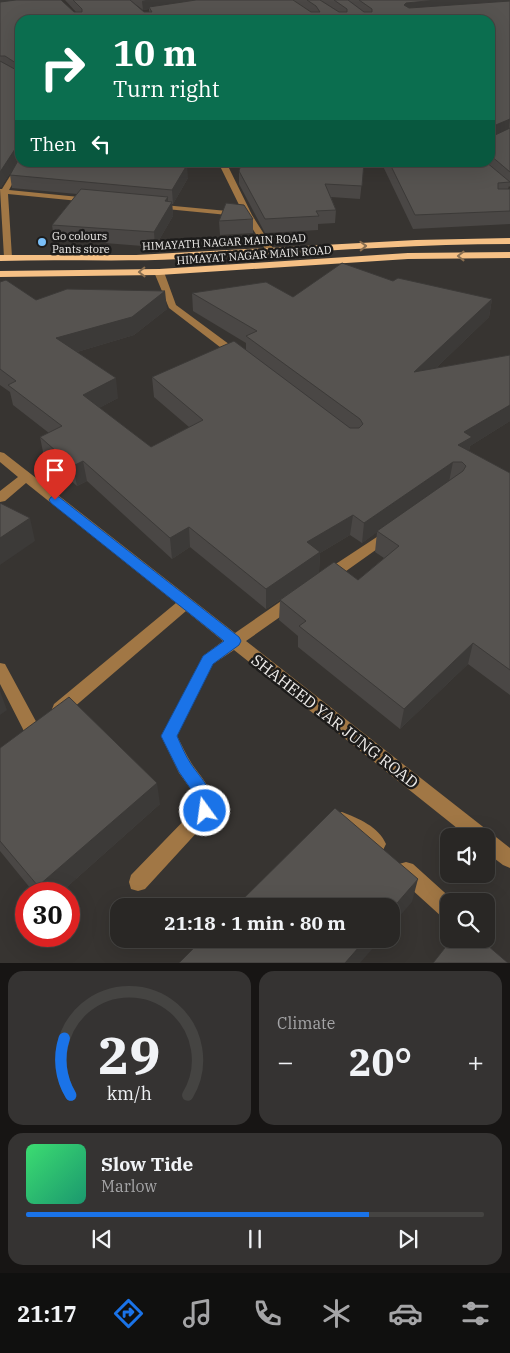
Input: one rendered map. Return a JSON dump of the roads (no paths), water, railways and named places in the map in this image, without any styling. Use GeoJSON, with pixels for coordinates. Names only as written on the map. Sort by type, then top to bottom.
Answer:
{"type":"FeatureCollection","features":[{"type":"Feature","properties":{"kind":"main road","name":"HIMAYATH NAGAR MAIN ROAD"},"geometry":{"type":"LineString","coordinates":[[4,258],[135,258],[270,250],[510,241]]}},
{"type":"Feature","properties":{"kind":"main road","name":"HIMAYAT NAGAR MAIN ROAD"},"geometry":{"type":"LineString","coordinates":[[0,274],[160,272],[408,256],[510,255]]}},
{"type":"Feature","properties":{"kind":"street"},"geometry":{"type":"LineString","coordinates":[[4,258],[2,191],[18,167]]}},
{"type":"Feature","properties":{"kind":"street"},"geometry":{"type":"LineString","coordinates":[[224,167],[248,215],[270,250]]}},
{"type":"Feature","properties":{"kind":"street"},"geometry":{"type":"LineString","coordinates":[[2,191],[102,201]]}},
{"type":"Feature","properties":{"kind":"street"},"geometry":{"type":"LineString","coordinates":[[150,206],[248,215]]}},
{"type":"Feature","properties":{"kind":"street"},"geometry":{"type":"LineString","coordinates":[[160,272],[172,306],[243,360]]}},
{"type":"Feature","properties":{"kind":"street","name":"SHAHEED YAR JUNG ROAD"},"geometry":{"type":"LineString","coordinates":[[0,456],[472,828]]}},
{"type":"Feature","properties":{"kind":"street"},"geometry":{"type":"LineString","coordinates":[[0,498],[26,477]]}},
{"type":"Feature","properties":{"kind":"street"},"geometry":{"type":"LineString","coordinates":[[138,882],[205,811],[203,793],[185,768],[169,736],[208,660],[397,528]]}},
{"type":"Feature","properties":{"kind":"street"},"geometry":{"type":"LineString","coordinates":[[20,742],[186,603]]}},
{"type":"Feature","properties":{"kind":"street"},"geometry":{"type":"LineString","coordinates":[[0,669],[33,732]]}},
{"type":"Feature","properties":{"kind":"street"},"geometry":{"type":"LineString","coordinates":[[328,822],[343,820],[359,828],[440,902]]}},
{"type":"Feature","properties":{"kind":"street"},"geometry":{"type":"LineString","coordinates":[[495,847],[510,859]]}},
{"type":"Feature","properties":{"kind":"place","name":"Go colours Pants store"},"geometry":{"type":"Point","coordinates":[42,242]}}]}
